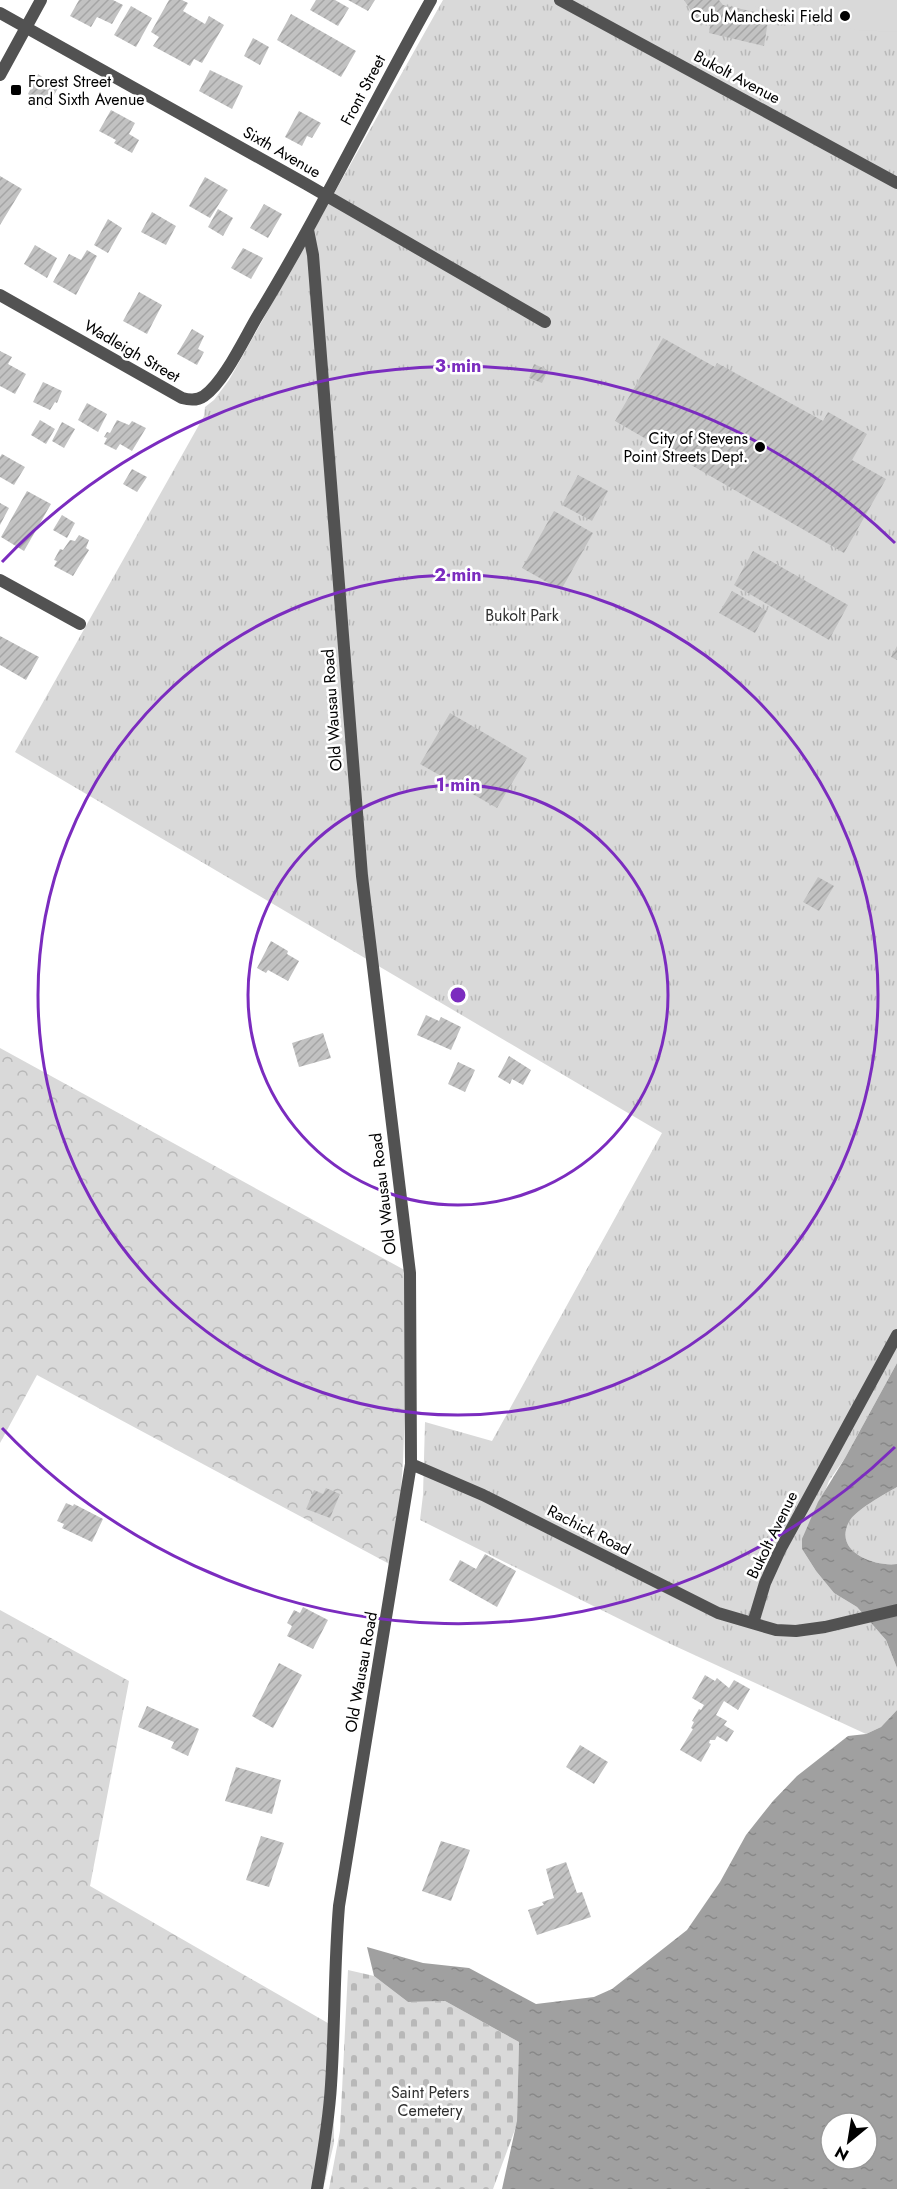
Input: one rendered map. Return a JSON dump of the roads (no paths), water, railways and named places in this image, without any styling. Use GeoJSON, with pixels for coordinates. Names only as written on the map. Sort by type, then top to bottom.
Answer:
{"type":"FeatureCollection","features":[{"type":"Feature","properties":{"kind":"street"},"geometry":{"type":"LineString","coordinates":[[0,75],[41,0]]}},
{"type":"Feature","properties":{"kind":"street","name":"Front Street"},"geometry":{"type":"LineString","coordinates":[[326,197],[384,83],[431,0]]}},
{"type":"Feature","properties":{"kind":"street","name":"Bukolt Avenue"},"geometry":{"type":"LineString","coordinates":[[560,0],[897,183]]}},
{"type":"Feature","properties":{"kind":"street","name":"Sixth Avenue"},"geometry":{"type":"LineString","coordinates":[[0,13],[545,322]]}},
{"type":"Feature","properties":{"kind":"street"},"geometry":{"type":"LineString","coordinates":[[308,230],[326,197]]}},
{"type":"Feature","properties":{"kind":"street","name":"Wadleigh Street"},"geometry":{"type":"LineString","coordinates":[[0,295],[182,398],[198,400],[205,396],[228,365],[308,230]]}},
{"type":"Feature","properties":{"kind":"street","name":"Old Wausau Road"},"geometry":{"type":"LineString","coordinates":[[308,230],[313,255],[362,876],[410,1273],[411,1464],[339,1906],[335,1947],[331,2084],[326,2137],[317,2189]]}},
{"type":"Feature","properties":{"kind":"street"},"geometry":{"type":"LineString","coordinates":[[0,580],[80,624]]}},
{"type":"Feature","properties":{"kind":"street","name":"Bukolt Avenue"},"geometry":{"type":"LineString","coordinates":[[753,1623],[765,1583],[780,1550],[897,1335]]}},
{"type":"Feature","properties":{"kind":"street","name":"Rachick Road"},"geometry":{"type":"LineString","coordinates":[[411,1464],[494,1500],[718,1613],[753,1623]]}},
{"type":"Feature","properties":{"kind":"street"},"geometry":{"type":"LineString","coordinates":[[753,1623],[796,1631],[825,1627],[897,1610]]}},
{"type":"Feature","properties":{"kind":"water"},"geometry":{"type":"Polygon","coordinates":[[[897,1363],[897,1487],[857,1512],[849,1522],[846,1533],[851,1549],[859,1555],[878,1563],[897,1564],[897,1668],[886,1640],[857,1607],[834,1593],[802,1549],[802,1539],[818,1502],[897,1363]]]}},
{"type":"Feature","properties":{"kind":"water"},"geometry":{"type":"Polygon","coordinates":[[[897,1710],[897,2189],[502,2189],[517,2121],[519,2042],[445,2001],[408,2002],[374,1976],[367,1947],[423,1963],[469,1968],[536,2004],[594,1997],[612,1989],[687,1930],[720,1882],[746,1835],[773,1801],[797,1776],[848,1736],[866,1734],[881,1727],[897,1710]]]}},
{"type":"Feature","properties":{"kind":"place","name":"Cub Mancheski Field"},"geometry":{"type":"Point","coordinates":[845,16]}},
{"type":"Feature","properties":{"kind":"place","name":"Forest Street and Sixth Avenue"},"geometry":{"type":"Point","coordinates":[16,90]}},
{"type":"Feature","properties":{"kind":"place","name":"City of Stevens Point Streets Dept."},"geometry":{"type":"Point","coordinates":[760,447]}},
{"type":"Feature","properties":{"kind":"park label","name":"Bukolt Park"},"geometry":{"type":"Point","coordinates":[522,615]}},
{"type":"Feature","properties":{"kind":"park label","name":"Saint Peters Cemetery"},"geometry":{"type":"Point","coordinates":[430,2101]}}]}
